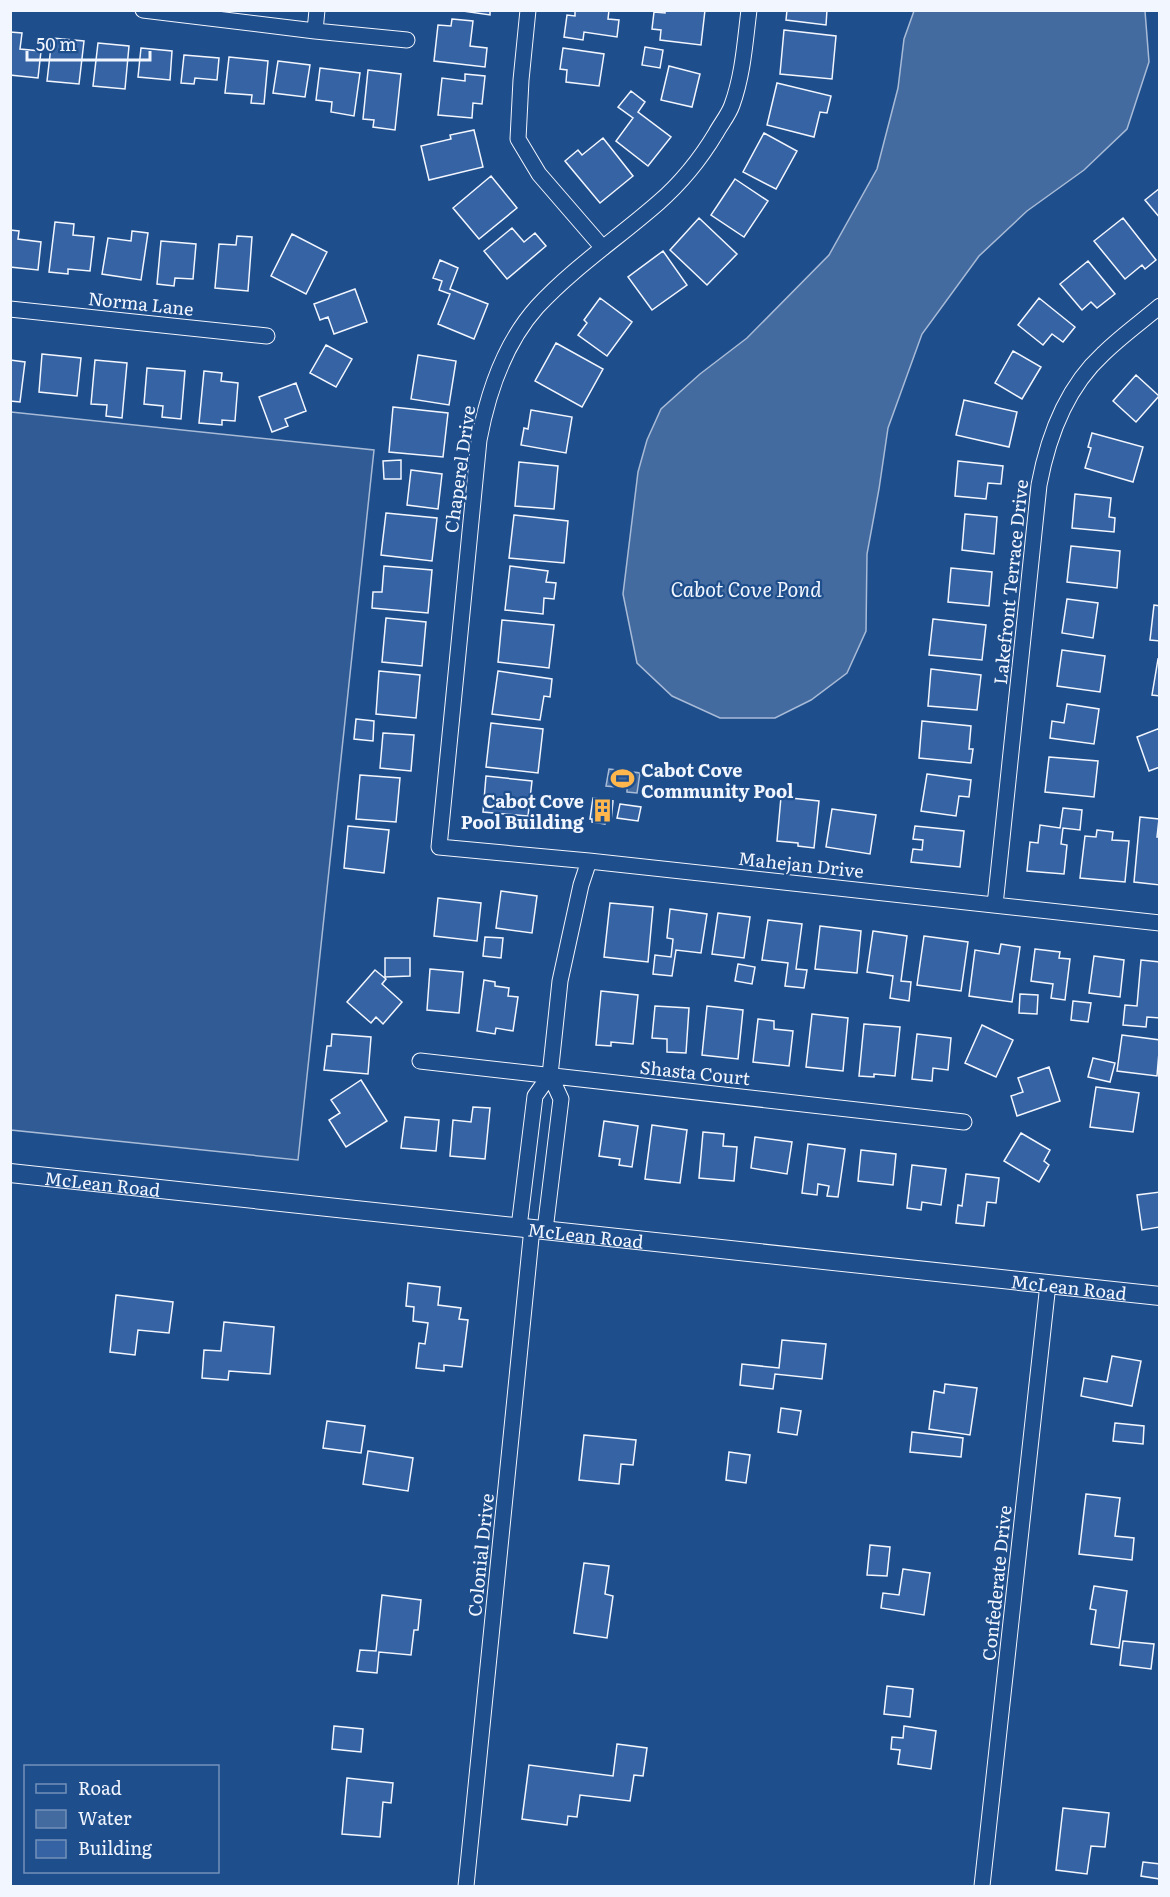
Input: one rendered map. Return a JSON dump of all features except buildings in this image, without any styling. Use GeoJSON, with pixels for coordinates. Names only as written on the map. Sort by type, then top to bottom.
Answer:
{"type":"FeatureCollection","features":[{"type":"Feature","properties":{"kind":"street"},"geometry":{"type":"LineString","coordinates":[[143,10],[407,40]]}},
{"type":"Feature","properties":{"kind":"street"},"geometry":{"type":"LineString","coordinates":[[315,31],[317,10]]}},
{"type":"Feature","properties":{"kind":"street"},"geometry":{"type":"LineString","coordinates":[[528,10],[518,139],[539,174],[603,248]]}},
{"type":"Feature","properties":{"kind":"street","name":"Chaperel Drive"},"geometry":{"type":"LineString","coordinates":[[438,847],[479,440],[494,382],[502,362],[535,309],[556,288],[659,202],[687,173],[708,146],[732,106],[743,58],[749,10]]}},
{"type":"Feature","properties":{"kind":"street","name":"Lakefront Terrace Drive"},"geometry":{"type":"LineString","coordinates":[[995,905],[1039,485],[1048,445],[1062,409],[1079,382],[1101,355],[1160,306]]}},
{"type":"Feature","properties":{"kind":"street","name":"Norma Lane"},"geometry":{"type":"LineString","coordinates":[[10,309],[267,336]]}},
{"type":"Feature","properties":{"kind":"street","name":"Mahejan Drive"},"geometry":{"type":"LineString","coordinates":[[438,847],[589,861],[1160,923]]}},
{"type":"Feature","properties":{"kind":"street"},"geometry":{"type":"LineString","coordinates":[[532,1228],[535,1096],[550,1075],[560,981],[581,885],[589,861]]}},
{"type":"Feature","properties":{"kind":"street","name":"Shasta Court"},"geometry":{"type":"LineString","coordinates":[[420,1061],[964,1122]]}},
{"type":"Feature","properties":{"kind":"street"},"geometry":{"type":"LineString","coordinates":[[532,1228],[561,1099],[550,1075]]}},
{"type":"Feature","properties":{"kind":"street","name":"McLean Road"},"geometry":{"type":"LineString","coordinates":[[10,1173],[1160,1296]]}},
{"type":"Feature","properties":{"kind":"street","name":"Colonial Drive"},"geometry":{"type":"LineString","coordinates":[[466,1887],[532,1228]]}},
{"type":"Feature","properties":{"kind":"street","name":"Confederate Drive"},"geometry":{"type":"LineString","coordinates":[[982,1887],[1048,1284]]}},
{"type":"Feature","properties":{"kind":"shaded area"},"geometry":{"type":"Polygon","coordinates":[[[11,412],[374,450],[298,1160],[11,1130],[11,412]]]}},
{"type":"Feature","properties":{"kind":"water","name":"Cabot Cove Pond"},"geometry":{"type":"Polygon","coordinates":[[[914,11],[1145,11],[1149,62],[1127,129],[1084,170],[1027,211],[979,256],[922,334],[888,428],[867,554],[866,631],[847,673],[811,700],[775,718],[720,718],[672,696],[637,663],[623,594],[638,472],[647,440],[661,409],[700,374],[747,338],[829,255],[877,169],[898,88],[904,39],[914,11]]]}},
{"type":"Feature","properties":{"kind":"water","name":"Cabot Cove Community Pool"},"geometry":{"type":"Polygon","coordinates":[[[609,769],[640,773],[637,793],[627,792],[627,788],[606,786],[609,769]]]}},
{"type":"Feature","properties":{"kind":"place","name":"Cabot Cove Community Pool"},"geometry":{"type":"Point","coordinates":[623,779]}},
{"type":"Feature","properties":{"kind":"place","name":"Cabot Cove Pool Building"},"geometry":{"type":"Point","coordinates":[602,810]}}]}
